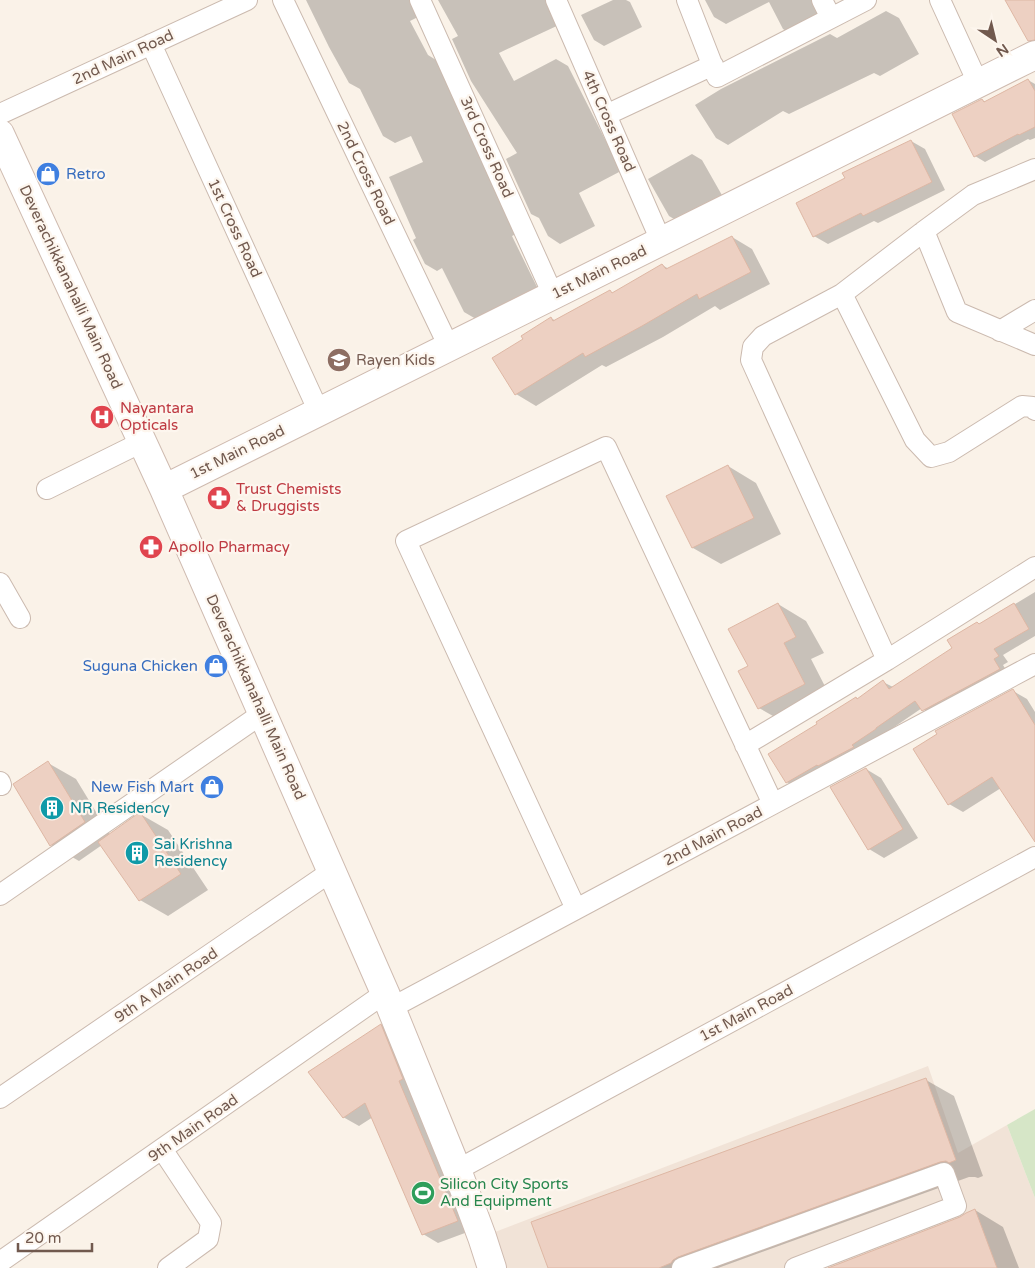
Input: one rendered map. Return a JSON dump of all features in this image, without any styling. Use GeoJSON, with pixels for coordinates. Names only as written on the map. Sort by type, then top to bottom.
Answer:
{"type":"FeatureCollection","features":[{"type":"Feature","properties":{"kind":"street","name":"2nd Main Road"},"geometry":{"type":"LineString","coordinates":[[0,114],[247,0]]}},
{"type":"Feature","properties":{"kind":"street","name":"2nd Cross Road"},"geometry":{"type":"LineString","coordinates":[[283,0],[449,347]]}},
{"type":"Feature","properties":{"kind":"street","name":"3rd Cross Road"},"geometry":{"type":"LineString","coordinates":[[420,0],[553,295]]}},
{"type":"Feature","properties":{"kind":"street","name":"4th Cross Road"},"geometry":{"type":"LineString","coordinates":[[556,0],[662,241]]}},
{"type":"Feature","properties":{"kind":"street"},"geometry":{"type":"LineString","coordinates":[[688,0],[718,77],[866,0]]}},
{"type":"Feature","properties":{"kind":"street"},"geometry":{"type":"LineString","coordinates":[[822,0],[831,18]]}},
{"type":"Feature","properties":{"kind":"street"},"geometry":{"type":"LineString","coordinates":[[940,0],[978,83]]}},
{"type":"Feature","properties":{"kind":"street","name":"1st Cross Road"},"geometry":{"type":"LineString","coordinates":[[151,44],[319,412]]}},
{"type":"Feature","properties":{"kind":"street","name":"1st Main Road"},"geometry":{"type":"LineString","coordinates":[[164,489],[1035,55]]}},
{"type":"Feature","properties":{"kind":"street"},"geometry":{"type":"LineString","coordinates":[[606,115],[713,64]]}},
{"type":"Feature","properties":{"kind":"street","name":"Deverachikkanahalli Main Road"},"geometry":{"type":"LineString","coordinates":[[0,134],[164,489],[332,871],[388,1001],[457,1170],[492,1268]]}},
{"type":"Feature","properties":{"kind":"street"},"geometry":{"type":"LineString","coordinates":[[887,660],[751,360],[753,347],[763,336],[842,294],[974,195],[1035,169]]}},
{"type":"Feature","properties":{"kind":"street"},"geometry":{"type":"LineString","coordinates":[[924,231],[957,312],[1035,345]]}},
{"type":"Feature","properties":{"kind":"street"},"geometry":{"type":"LineString","coordinates":[[842,294],[915,440],[931,457],[949,452],[1022,406],[1033,407],[1035,410]]}},
{"type":"Feature","properties":{"kind":"street"},"geometry":{"type":"LineString","coordinates":[[1000,330],[1035,310]]}},
{"type":"Feature","properties":{"kind":"street"},"geometry":{"type":"LineString","coordinates":[[47,489],[142,442]]}},
{"type":"Feature","properties":{"kind":"street"},"geometry":{"type":"LineString","coordinates":[[576,909],[406,541],[606,448],[773,804]]}},
{"type":"Feature","properties":{"kind":"street"},"geometry":{"type":"LineString","coordinates":[[746,745],[1035,568]]}},
{"type":"Feature","properties":{"kind":"street"},"geometry":{"type":"LineString","coordinates":[[0,583],[20,618]]}},
{"type":"Feature","properties":{"kind":"street","name":"2nd Main Road"},"geometry":{"type":"LineString","coordinates":[[388,1001],[576,909],[1035,664]]}},
{"type":"Feature","properties":{"kind":"street"},"geometry":{"type":"LineString","coordinates":[[0,895],[263,713]]}},
{"type":"Feature","properties":{"kind":"street","name":"1st Main Road"},"geometry":{"type":"LineString","coordinates":[[457,1170],[1035,857]]}},
{"type":"Feature","properties":{"kind":"street","name":"9th A Main Road"},"geometry":{"type":"LineString","coordinates":[[0,1098],[332,871]]}},
{"type":"Feature","properties":{"kind":"street","name":"9th Main Road"},"geometry":{"type":"LineString","coordinates":[[0,1262],[162,1149],[388,1001]]}},
{"type":"Feature","properties":{"kind":"street"},"geometry":{"type":"LineString","coordinates":[[162,1149],[211,1223],[208,1239],[168,1268]]}},
{"type":"Feature","properties":{"kind":"street"},"geometry":{"type":"LineString","coordinates":[[682,1268],[944,1173],[956,1206],[795,1268]]}},
{"type":"Feature","properties":{"kind":"shaded area"},"geometry":{"type":"Polygon","coordinates":[[[928,1066],[958,1153],[1007,1125],[1035,1198],[1035,1268],[492,1268],[482,1237],[928,1066]]]}},
{"type":"Feature","properties":{"kind":"green space"},"geometry":{"type":"Polygon","coordinates":[[[1035,1109],[1035,1198],[1007,1125],[1035,1109]]]}},
{"type":"Feature","properties":{"kind":"building"},"geometry":{"type":"Polygon","coordinates":[[[1005,0],[1035,0],[1035,40],[1028,41],[1005,0]]]}},
{"type":"Feature","properties":{"kind":"building"},"geometry":{"type":"Polygon","coordinates":[[[1028,79],[1035,91],[1035,127],[974,157],[952,114],[982,99],[984,102],[1028,79]]]}},
{"type":"Feature","properties":{"kind":"building"},"geometry":{"type":"Polygon","coordinates":[[[911,140],[932,182],[863,216],[861,213],[813,237],[796,203],[845,178],[842,173],[911,140]]]}},
{"type":"Feature","properties":{"kind":"building"},"geometry":{"type":"Polygon","coordinates":[[[732,236],[751,272],[699,299],[697,294],[585,357],[583,353],[515,395],[492,358],[523,339],[521,336],[551,317],[553,321],[610,290],[612,293],[662,264],[666,269],[732,236]]]}},
{"type":"Feature","properties":{"kind":"building"},"geometry":{"type":"Polygon","coordinates":[[[728,465],[754,518],[692,548],[666,496],[728,465]]]}},
{"type":"Feature","properties":{"kind":"building"},"geometry":{"type":"Polygon","coordinates":[[[778,603],[796,637],[784,643],[805,684],[758,709],[738,671],[748,666],[728,629],[778,603]]]}},
{"type":"Feature","properties":{"kind":"building"},"geometry":{"type":"Polygon","coordinates":[[[1014,603],[1029,629],[994,649],[999,656],[994,659],[1000,669],[922,711],[915,701],[852,745],[854,747],[786,783],[768,754],[856,697],[857,699],[883,680],[889,689],[952,648],[947,640],[1014,603]]]}},
{"type":"Feature","properties":{"kind":"building"},"geometry":{"type":"Polygon","coordinates":[[[1013,689],[1035,725],[1035,842],[992,777],[948,805],[913,749],[937,734],[935,731],[1013,689]]]}},
{"type":"Feature","properties":{"kind":"building","name":"NR Residency"},"geometry":{"type":"Polygon","coordinates":[[[48,761],[85,822],[50,846],[13,784],[48,761]]]}},
{"type":"Feature","properties":{"kind":"building"},"geometry":{"type":"Polygon","coordinates":[[[866,768],[903,829],[868,850],[830,787],[866,768]]]}},
{"type":"Feature","properties":{"kind":"building","name":"Sai Krishna Residency"},"geometry":{"type":"Polygon","coordinates":[[[140,812],[181,874],[139,901],[98,842],[140,812]]]}},
{"type":"Feature","properties":{"kind":"building"},"geometry":{"type":"Polygon","coordinates":[[[381,1024],[403,1079],[399,1081],[458,1221],[422,1235],[365,1103],[343,1118],[308,1072],[381,1024]]]}},
{"type":"Feature","properties":{"kind":"building"},"geometry":{"type":"Polygon","coordinates":[[[926,1078],[956,1160],[949,1163],[946,1161],[940,1162],[678,1257],[671,1263],[659,1268],[548,1268],[531,1222],[926,1078]]]}},
{"type":"Feature","properties":{"kind":"building"},"geometry":{"type":"Polygon","coordinates":[[[975,1209],[997,1268],[828,1268],[960,1217],[975,1209]]]}},
{"type":"Feature","properties":{"kind":"place","name":"Retro"},"geometry":{"type":"Point","coordinates":[48,174]}},
{"type":"Feature","properties":{"kind":"place","name":"Rayen Kids"},"geometry":{"type":"Point","coordinates":[339,360]}},
{"type":"Feature","properties":{"kind":"place","name":"Nayantara Opticals"},"geometry":{"type":"Point","coordinates":[102,417]}},
{"type":"Feature","properties":{"kind":"place","name":"Trust Chemists & Druggists"},"geometry":{"type":"Point","coordinates":[219,498]}},
{"type":"Feature","properties":{"kind":"place","name":"Apollo Pharmacy"},"geometry":{"type":"Point","coordinates":[151,547]}},
{"type":"Feature","properties":{"kind":"place","name":"Suguna Chicken"},"geometry":{"type":"Point","coordinates":[216,666]}},
{"type":"Feature","properties":{"kind":"place","name":"New Fish Mart"},"geometry":{"type":"Point","coordinates":[212,787]}},
{"type":"Feature","properties":{"kind":"place","name":"NR Residency"},"geometry":{"type":"Point","coordinates":[52,808]}},
{"type":"Feature","properties":{"kind":"place","name":"Sai Krishna Residency"},"geometry":{"type":"Point","coordinates":[137,853]}},
{"type":"Feature","properties":{"kind":"place","name":"Silicon City Sports And Equipment"},"geometry":{"type":"Point","coordinates":[423,1193]}}]}
